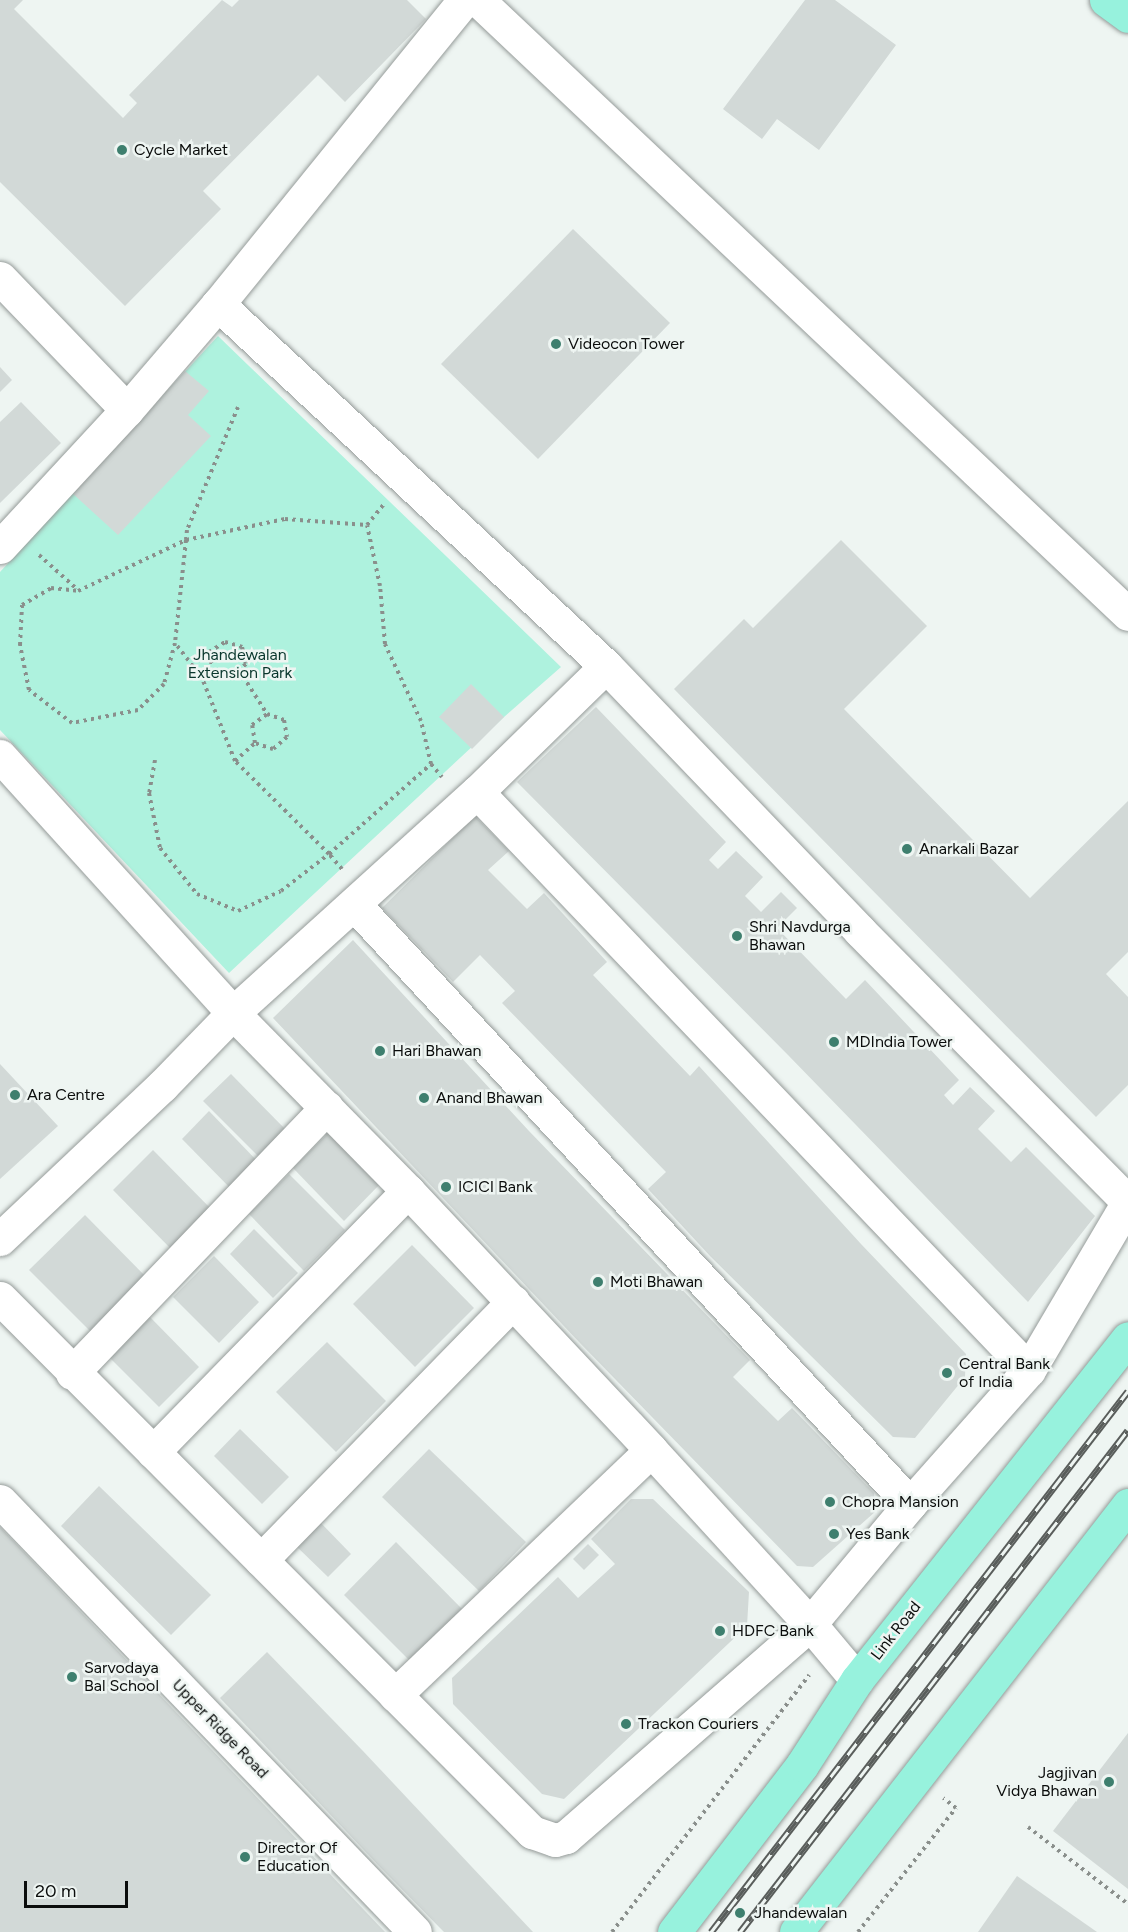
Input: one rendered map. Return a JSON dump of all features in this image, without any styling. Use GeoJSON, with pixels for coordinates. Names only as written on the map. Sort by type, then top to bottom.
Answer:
{"type":"FeatureCollection","features":[{"type":"Feature","properties":{"kind":"main road"},"geometry":{"type":"LineString","coordinates":[[1106,0],[1128,16]]}},
{"type":"Feature","properties":{"kind":"main road","name":"Link Road"},"geometry":{"type":"LineString","coordinates":[[674,1932],[802,1765],[856,1680],[1128,1338]]}},
{"type":"Feature","properties":{"kind":"main road"},"geometry":{"type":"LineString","coordinates":[[796,1932],[1128,1505]]}},
{"type":"Feature","properties":{"kind":"street"},"geometry":{"type":"LineString","coordinates":[[0,547],[127,410],[218,304],[460,3],[1128,614]]}},
{"type":"Feature","properties":{"kind":"street"},"geometry":{"type":"LineString","coordinates":[[0,278],[127,410]]}},
{"type":"Feature","properties":{"kind":"street"},"geometry":{"type":"LineString","coordinates":[[0,1298],[72,1373],[531,1832],[555,1840],[566,1837],[810,1624],[910,1504],[1029,1370],[1128,1202],[860,931],[606,666],[218,304]]}},
{"type":"Feature","properties":{"kind":"street"},"geometry":{"type":"LineString","coordinates":[[0,1239],[162,1086],[350,889],[477,792],[606,666]]}},
{"type":"Feature","properties":{"kind":"street"},"geometry":{"type":"LineString","coordinates":[[0,756],[233,1013],[408,1191],[651,1450],[810,1624],[856,1680]]}},
{"type":"Feature","properties":{"kind":"street"},"geometry":{"type":"LineString","coordinates":[[477,792],[1029,1370]]}},
{"type":"Feature","properties":{"kind":"street"},"geometry":{"type":"LineString","coordinates":[[350,889],[910,1504]]}},
{"type":"Feature","properties":{"kind":"street"},"geometry":{"type":"LineString","coordinates":[[72,1373],[327,1107]]}},
{"type":"Feature","properties":{"kind":"street"},"geometry":{"type":"LineString","coordinates":[[153,1452],[408,1191]]}},
{"type":"Feature","properties":{"kind":"street"},"geometry":{"type":"LineString","coordinates":[[261,1560],[513,1302]]}},
{"type":"Feature","properties":{"kind":"street"},"geometry":{"type":"LineString","coordinates":[[395,1695],[651,1450]]}},
{"type":"Feature","properties":{"kind":"street","name":"Upper Ridge Road"},"geometry":{"type":"LineString","coordinates":[[0,1501],[415,1932]]}},
{"type":"Feature","properties":{"kind":"path"},"geometry":{"type":"LineString","coordinates":[[238,406],[187,530],[186,540],[175,643],[164,684],[138,710],[72,723],[29,690],[20,645],[22,605],[51,588],[78,591],[186,540],[285,519],[367,525]]}},
{"type":"Feature","properties":{"kind":"path"},"geometry":{"type":"LineString","coordinates":[[367,525],[387,500]]}},
{"type":"Feature","properties":{"kind":"path"},"geometry":{"type":"LineString","coordinates":[[367,525],[380,586],[385,644],[421,722],[431,764],[445,781]]}},
{"type":"Feature","properties":{"kind":"path"},"geometry":{"type":"LineString","coordinates":[[35,551],[78,591]]}},
{"type":"Feature","properties":{"kind":"path"},"geometry":{"type":"LineString","coordinates":[[225,642],[242,647],[246,664],[232,676],[213,670],[209,652],[225,642]]}},
{"type":"Feature","properties":{"kind":"path"},"geometry":{"type":"LineString","coordinates":[[175,643],[202,678],[235,761],[329,854],[350,889]]}},
{"type":"Feature","properties":{"kind":"path"},"geometry":{"type":"LineString","coordinates":[[202,678],[213,670]]}},
{"type":"Feature","properties":{"kind":"path"},"geometry":{"type":"LineString","coordinates":[[239,670],[267,714],[284,720],[287,737],[273,749],[255,743]]}},
{"type":"Feature","properties":{"kind":"path"},"geometry":{"type":"LineString","coordinates":[[255,743],[252,725],[267,714]]}},
{"type":"Feature","properties":{"kind":"path"},"geometry":{"type":"LineString","coordinates":[[235,761],[255,743]]}},
{"type":"Feature","properties":{"kind":"path"},"geometry":{"type":"LineString","coordinates":[[155,760],[149,793],[160,848],[197,894],[238,911],[281,891],[329,854],[431,764]]}},
{"type":"Feature","properties":{"kind":"path"},"geometry":{"type":"LineString","coordinates":[[614,1931],[798,1692]]}},
{"type":"Feature","properties":{"kind":"path"},"geometry":{"type":"LineString","coordinates":[[858,1932],[941,1827]]}},
{"type":"Feature","properties":{"kind":"path"},"geometry":{"type":"LineString","coordinates":[[1028,1827],[1128,1904]]}},
{"type":"Feature","properties":{"kind":"green space","name":"Jhandewalan Extension Park"},"geometry":{"type":"Polygon","coordinates":[[[218,336],[561,667],[504,717],[229,973],[0,730],[0,572],[218,336]]]}},
{"type":"Feature","properties":{"kind":"building","name":"Cycle Market"},"geometry":{"type":"Polygon","coordinates":[[[0,0],[23,0],[14,9],[123,118],[137,103],[129,95],[222,0],[232,7],[239,0],[407,0],[426,19],[345,102],[318,75],[203,191],[221,209],[125,306],[0,182],[0,0]]]}},
{"type":"Feature","properties":{"kind":"building"},"geometry":{"type":"Polygon","coordinates":[[[805,0],[835,0],[896,45],[819,150],[777,119],[762,139],[723,109],[805,0]]]}},
{"type":"Feature","properties":{"kind":"building","name":"Videocon Tower"},"geometry":{"type":"Polygon","coordinates":[[[573,229],[670,323],[538,459],[441,364],[573,229]]]}},
{"type":"Feature","properties":{"kind":"building"},"geometry":{"type":"Polygon","coordinates":[[[0,367],[12,380],[0,392],[0,367]]]}},
{"type":"Feature","properties":{"kind":"building"},"geometry":{"type":"Polygon","coordinates":[[[185,371],[209,391],[188,415],[211,436],[118,535],[72,493],[185,371]]]}},
{"type":"Feature","properties":{"kind":"building"},"geometry":{"type":"Polygon","coordinates":[[[21,402],[61,443],[0,503],[0,422],[21,402]]]}},
{"type":"Feature","properties":{"kind":"building","name":"Anarkali Bazar"},"geometry":{"type":"Polygon","coordinates":[[[841,540],[927,626],[844,709],[1030,898],[1128,801],[1128,952],[1106,974],[1128,997],[1128,1085],[1096,1117],[674,689],[744,619],[753,628],[841,540]]]}},
{"type":"Feature","properties":{"kind":"building"},"geometry":{"type":"Polygon","coordinates":[[[471,684],[504,717],[472,749],[439,717],[471,684]]]}},
{"type":"Feature","properties":{"kind":"building"},"geometry":{"type":"Polygon","coordinates":[[[596,707],[726,842],[709,860],[718,869],[736,851],[763,877],[745,896],[761,912],[781,892],[797,908],[777,928],[846,999],[865,980],[959,1080],[944,1095],[953,1105],[970,1087],[995,1111],[978,1129],[1011,1162],[1026,1147],[1095,1216],[1028,1302],[788,1055],[517,782],[596,707]]]}},
{"type":"Feature","properties":{"kind":"building"},"geometry":{"type":"Polygon","coordinates":[[[475,816],[509,851],[488,870],[527,909],[544,893],[607,962],[593,975],[690,1076],[699,1066],[861,1244],[966,1354],[965,1377],[915,1438],[893,1437],[710,1256],[648,1189],[666,1172],[502,1003],[515,991],[480,955],[453,982],[382,908],[475,816]]]}},
{"type":"Feature","properties":{"kind":"building"},"geometry":{"type":"Polygon","coordinates":[[[353,940],[529,1131],[750,1360],[733,1377],[778,1421],[792,1408],[874,1493],[876,1511],[813,1567],[797,1566],[579,1342],[273,1018],[353,940]]]}},
{"type":"Feature","properties":{"kind":"building","name":"Ara Centre"},"geometry":{"type":"Polygon","coordinates":[[[0,1064],[58,1126],[0,1179],[0,1064]]]}},
{"type":"Feature","properties":{"kind":"building"},"geometry":{"type":"Polygon","coordinates":[[[231,1074],[289,1133],[261,1159],[203,1101],[231,1074]]]}},
{"type":"Feature","properties":{"kind":"building"},"geometry":{"type":"Polygon","coordinates":[[[209,1111],[263,1167],[236,1194],[182,1139],[209,1111]]]}},
{"type":"Feature","properties":{"kind":"building"},"geometry":{"type":"Polygon","coordinates":[[[330,1131],[381,1183],[344,1221],[293,1168],[330,1131]]]}},
{"type":"Feature","properties":{"kind":"building"},"geometry":{"type":"Polygon","coordinates":[[[153,1150],[215,1213],[175,1253],[113,1190],[153,1150]]]}},
{"type":"Feature","properties":{"kind":"building"},"geometry":{"type":"Polygon","coordinates":[[[289,1174],[345,1230],[304,1271],[249,1214],[289,1174]]]}},
{"type":"Feature","properties":{"kind":"building"},"geometry":{"type":"Polygon","coordinates":[[[85,1215],[152,1283],[97,1338],[29,1270],[85,1215]]]}},
{"type":"Feature","properties":{"kind":"building"},"geometry":{"type":"Polygon","coordinates":[[[254,1229],[298,1273],[273,1298],[230,1254],[254,1229]]]}},
{"type":"Feature","properties":{"kind":"building"},"geometry":{"type":"Polygon","coordinates":[[[412,1245],[474,1308],[415,1367],[353,1304],[412,1245]]]}},
{"type":"Feature","properties":{"kind":"building"},"geometry":{"type":"Polygon","coordinates":[[[214,1256],[259,1302],[219,1343],[173,1297],[214,1256]]]}},
{"type":"Feature","properties":{"kind":"building"},"geometry":{"type":"Polygon","coordinates":[[[150,1317],[199,1367],[159,1407],[109,1357],[150,1317]]]}},
{"type":"Feature","properties":{"kind":"building"},"geometry":{"type":"Polygon","coordinates":[[[327,1342],[386,1401],[336,1452],[276,1392],[327,1342]]]}},
{"type":"Feature","properties":{"kind":"building"},"geometry":{"type":"Polygon","coordinates":[[[240,1429],[289,1477],[262,1504],[214,1456],[240,1429]]]}},
{"type":"Feature","properties":{"kind":"building"},"geometry":{"type":"Polygon","coordinates":[[[429,1449],[526,1542],[479,1591],[382,1497],[429,1449]]]}},
{"type":"Feature","properties":{"kind":"building"},"geometry":{"type":"Polygon","coordinates":[[[99,1486],[211,1595],[171,1635],[61,1526],[99,1486]]]}},
{"type":"Feature","properties":{"kind":"building"},"geometry":{"type":"Polygon","coordinates":[[[631,1499],[653,1499],[749,1592],[747,1626],[564,1799],[542,1794],[453,1704],[452,1678],[558,1577],[578,1598],[615,1564],[591,1539],[631,1499]]]}},
{"type":"Feature","properties":{"kind":"building"},"geometry":{"type":"Polygon","coordinates":[[[319,1521],[351,1554],[328,1577],[295,1545],[319,1521]]]}},
{"type":"Feature","properties":{"kind":"building","name":"Sarvodaya Bal School"},"geometry":{"type":"Polygon","coordinates":[[[0,1527],[22,1550],[385,1932],[0,1932],[0,1527]]]}},
{"type":"Feature","properties":{"kind":"building"},"geometry":{"type":"Polygon","coordinates":[[[396,1542],[464,1611],[412,1663],[344,1595],[396,1542]]]}},
{"type":"Feature","properties":{"kind":"building"},"geometry":{"type":"Polygon","coordinates":[[[588,1544],[599,1555],[584,1570],[573,1559],[588,1544]]]}},
{"type":"Feature","properties":{"kind":"building"},"geometry":{"type":"Polygon","coordinates":[[[267,1652],[533,1932],[444,1932],[378,1865],[220,1698],[267,1652]]]}},
{"type":"Feature","properties":{"kind":"building","name":"Jagjivan Vidya Bhawan"},"geometry":{"type":"Polygon","coordinates":[[[1128,1733],[1128,1889],[1053,1831],[1128,1733]]]}},
{"type":"Feature","properties":{"kind":"building"},"geometry":{"type":"Polygon","coordinates":[[[1017,1876],[1097,1932],[978,1932],[1017,1876]]]}},
{"type":"Feature","properties":{"kind":"railway"},"geometry":{"type":"LineString","coordinates":[[711,1932],[1128,1391]]}},
{"type":"Feature","properties":{"kind":"railway"},"geometry":{"type":"LineString","coordinates":[[740,1932],[1128,1430]]}},
{"type":"Feature","properties":{"kind":"place","name":"Cycle Market"},"geometry":{"type":"Point","coordinates":[122,150]}},
{"type":"Feature","properties":{"kind":"place","name":"Videocon Tower"},"geometry":{"type":"Point","coordinates":[556,344]}},
{"type":"Feature","properties":{"kind":"place","name":"Anarkali Bazar"},"geometry":{"type":"Point","coordinates":[907,849]}},
{"type":"Feature","properties":{"kind":"place","name":"Shri Navdurga Bhawan"},"geometry":{"type":"Point","coordinates":[737,936]}},
{"type":"Feature","properties":{"kind":"place","name":"MDIndia Tower"},"geometry":{"type":"Point","coordinates":[834,1042]}},
{"type":"Feature","properties":{"kind":"place","name":"Hari Bhawan"},"geometry":{"type":"Point","coordinates":[380,1051]}},
{"type":"Feature","properties":{"kind":"place","name":"Ara Centre"},"geometry":{"type":"Point","coordinates":[15,1095]}},
{"type":"Feature","properties":{"kind":"place","name":"Anand Bhawan"},"geometry":{"type":"Point","coordinates":[424,1098]}},
{"type":"Feature","properties":{"kind":"place","name":"ICICI Bank"},"geometry":{"type":"Point","coordinates":[446,1187]}},
{"type":"Feature","properties":{"kind":"place","name":"Moti Bhawan"},"geometry":{"type":"Point","coordinates":[598,1282]}},
{"type":"Feature","properties":{"kind":"place","name":"Central Bank of India"},"geometry":{"type":"Point","coordinates":[947,1373]}},
{"type":"Feature","properties":{"kind":"place","name":"Chopra Mansion"},"geometry":{"type":"Point","coordinates":[830,1502]}},
{"type":"Feature","properties":{"kind":"place","name":"Yes Bank"},"geometry":{"type":"Point","coordinates":[834,1534]}},
{"type":"Feature","properties":{"kind":"place","name":"HDFC Bank"},"geometry":{"type":"Point","coordinates":[720,1631]}},
{"type":"Feature","properties":{"kind":"place","name":"Sarvodaya Bal School"},"geometry":{"type":"Point","coordinates":[72,1677]}},
{"type":"Feature","properties":{"kind":"place","name":"Trackon Couriers"},"geometry":{"type":"Point","coordinates":[626,1724]}},
{"type":"Feature","properties":{"kind":"place","name":"Jagjivan Vidya Bhawan"},"geometry":{"type":"Point","coordinates":[1109,1782]}},
{"type":"Feature","properties":{"kind":"place","name":"Director Of Education"},"geometry":{"type":"Point","coordinates":[245,1857]}},
{"type":"Feature","properties":{"kind":"place","name":"Jhandewalan"},"geometry":{"type":"Point","coordinates":[740,1913]}}]}
